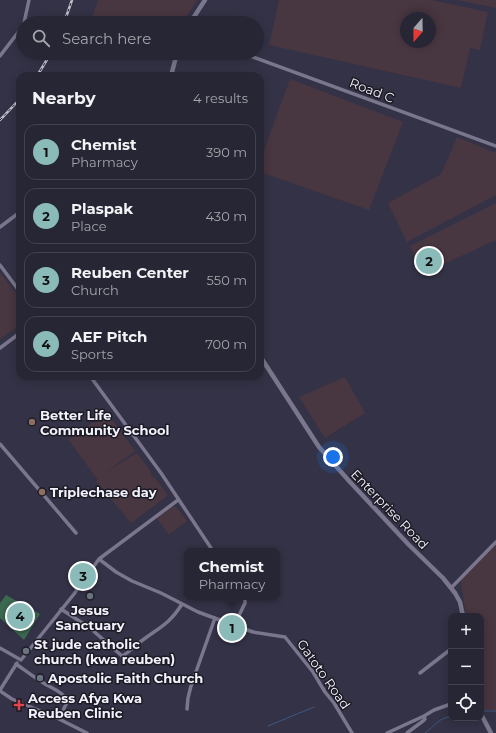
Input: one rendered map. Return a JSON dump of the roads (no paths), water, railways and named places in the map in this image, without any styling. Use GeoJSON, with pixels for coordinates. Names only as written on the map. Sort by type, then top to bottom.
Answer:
{"type":"FeatureCollection","features":[{"type":"Feature","properties":{"kind":"main road"},"geometry":{"type":"LineString","coordinates":[[195,16],[205,0]]}},
{"type":"Feature","properties":{"kind":"main road"},"geometry":{"type":"LineString","coordinates":[[171,72],[175,60]]}},
{"type":"Feature","properties":{"kind":"main road","name":"Enterprise Road"},"geometry":{"type":"LineString","coordinates":[[264,362],[319,447],[409,545],[443,578],[460,602],[462,613]]}},
{"type":"Feature","properties":{"kind":"main road"},"geometry":{"type":"LineString","coordinates":[[484,720],[491,733]]}},
{"type":"Feature","properties":{"kind":"street"},"geometry":{"type":"LineString","coordinates":[[26,16],[29,0]]}},
{"type":"Feature","properties":{"kind":"street"},"geometry":{"type":"LineString","coordinates":[[0,56],[16,35]]}},
{"type":"Feature","properties":{"kind":"street","name":"Road C"},"geometry":{"type":"LineString","coordinates":[[261,60],[496,146]]}},
{"type":"Feature","properties":{"kind":"street"},"geometry":{"type":"LineString","coordinates":[[0,227],[16,215]]}},
{"type":"Feature","properties":{"kind":"street"},"geometry":{"type":"LineString","coordinates":[[0,265],[16,287]]}},
{"type":"Feature","properties":{"kind":"street"},"geometry":{"type":"LineString","coordinates":[[0,348],[16,337]]}},
{"type":"Feature","properties":{"kind":"street"},"geometry":{"type":"LineString","coordinates":[[93,380],[161,473],[211,548]]}},
{"type":"Feature","properties":{"kind":"street"},"geometry":{"type":"LineString","coordinates":[[0,444],[76,533]]}},
{"type":"Feature","properties":{"kind":"street"},"geometry":{"type":"LineString","coordinates":[[87,733],[60,718],[12,699],[0,691],[16,664],[21,660],[74,594],[99,559],[178,500]]}},
{"type":"Feature","properties":{"kind":"street"},"geometry":{"type":"LineString","coordinates":[[451,588],[496,542]]}},
{"type":"Feature","properties":{"kind":"street","name":"Gatoto Road"},"geometry":{"type":"LineString","coordinates":[[99,559],[116,572],[127,578],[162,593],[198,612],[253,632],[286,637],[313,672],[352,733]]}},
{"type":"Feature","properties":{"kind":"street"},"geometry":{"type":"LineString","coordinates":[[234,626],[245,600]]}},
{"type":"Feature","properties":{"kind":"street"},"geometry":{"type":"LineString","coordinates":[[61,610],[90,628],[122,656],[169,622],[182,604]]}},
{"type":"Feature","properties":{"kind":"street"},"geometry":{"type":"LineString","coordinates":[[187,708],[191,686],[214,618]]}},
{"type":"Feature","properties":{"kind":"street"},"geometry":{"type":"LineString","coordinates":[[0,648],[21,660]]}},
{"type":"Feature","properties":{"kind":"street"},"geometry":{"type":"LineString","coordinates":[[420,673],[448,651]]}},
{"type":"Feature","properties":{"kind":"street"},"geometry":{"type":"LineString","coordinates":[[16,664],[44,683],[59,691],[67,698],[68,700],[60,718]]}},
{"type":"Feature","properties":{"kind":"street"},"geometry":{"type":"LineString","coordinates":[[387,733],[434,710],[448,705]]}},
{"type":"Feature","properties":{"kind":"street"},"geometry":{"type":"LineString","coordinates":[[407,733],[425,719],[424,716]]}},
{"type":"Feature","properties":{"kind":"waterway"},"geometry":{"type":"LineString","coordinates":[[268,726],[314,707]]}},
{"type":"Feature","properties":{"kind":"waterway"},"geometry":{"type":"LineString","coordinates":[[484,711],[496,711]]}},
{"type":"Feature","properties":{"kind":"waterway"},"geometry":{"type":"LineString","coordinates":[[425,733],[440,720],[448,717]]}},
{"type":"Feature","properties":{"kind":"railway"},"geometry":{"type":"LineString","coordinates":[[66,16],[72,0]]}},
{"type":"Feature","properties":{"kind":"railway"},"geometry":{"type":"LineString","coordinates":[[39,72],[47,60]]}},
{"type":"Feature","properties":{"kind":"railway"},"geometry":{"type":"LineString","coordinates":[[0,120],[16,103]]}},
{"type":"Feature","properties":{"kind":"place","name":"Plaspak"},"geometry":{"type":"Point","coordinates":[429,261]}},
{"type":"Feature","properties":{"kind":"place","name":"Better Life Community School"},"geometry":{"type":"Point","coordinates":[32,422]}},
{"type":"Feature","properties":{"kind":"place","name":"Triplechase day"},"geometry":{"type":"Point","coordinates":[42,492]}},
{"type":"Feature","properties":{"kind":"place","name":"Reuben Center"},"geometry":{"type":"Point","coordinates":[83,576]}},
{"type":"Feature","properties":{"kind":"place","name":"Jesus Sanctuary"},"geometry":{"type":"Point","coordinates":[90,596]}},
{"type":"Feature","properties":{"kind":"place","name":"AEF Pitch"},"geometry":{"type":"Point","coordinates":[20,616]}},
{"type":"Feature","properties":{"kind":"place","name":"Chemist"},"geometry":{"type":"Point","coordinates":[232,628]}},
{"type":"Feature","properties":{"kind":"place","name":"St jude catholic church (kwa reuben)"},"geometry":{"type":"Point","coordinates":[26,651]}},
{"type":"Feature","properties":{"kind":"place","name":"Apostolic Faith Church"},"geometry":{"type":"Point","coordinates":[40,678]}},
{"type":"Feature","properties":{"kind":"place","name":"Access Afya Kwa Reuben Clinic"},"geometry":{"type":"Point","coordinates":[19,705]}}]}
